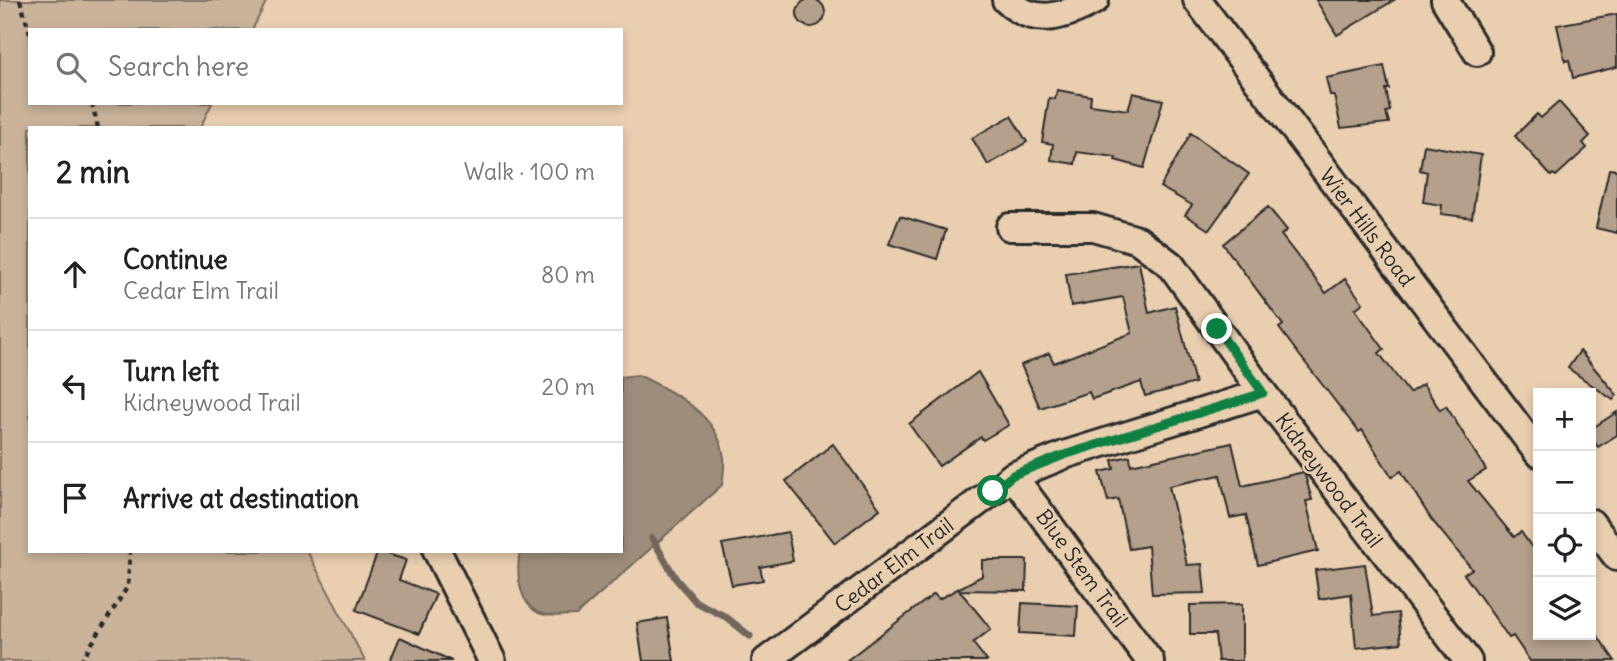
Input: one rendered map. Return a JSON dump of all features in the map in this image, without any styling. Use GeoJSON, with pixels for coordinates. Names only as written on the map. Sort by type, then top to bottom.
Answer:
{"type":"FeatureCollection","features":[{"type":"Feature","properties":{"kind":"street"},"geometry":{"type":"LineString","coordinates":[[1006,0],[1018,11],[1043,19],[1070,14],[1095,0]]}},
{"type":"Feature","properties":{"kind":"street","name":"Wier Hills Road"},"geometry":{"type":"LineString","coordinates":[[1196,0],[1536,451]]}},
{"type":"Feature","properties":{"kind":"street"},"geometry":{"type":"LineString","coordinates":[[1445,0],[1477,52]]}},
{"type":"Feature","properties":{"kind":"street","name":"Kidneywood Trail"},"geometry":{"type":"LineString","coordinates":[[1010,227],[1093,227],[1138,240],[1171,265],[1263,393],[1468,661]]}},
{"type":"Feature","properties":{"kind":"street","name":"Cedar Elm Trail"},"geometry":{"type":"LineString","coordinates":[[766,661],[1013,475],[1064,455],[1263,393]]}},
{"type":"Feature","properties":{"kind":"street","name":"Blue Stem Trail"},"geometry":{"type":"LineString","coordinates":[[1013,475],[1150,661]]}},
{"type":"Feature","properties":{"kind":"street"},"geometry":{"type":"LineString","coordinates":[[1596,530],[1617,557]]}},
{"type":"Feature","properties":{"kind":"street"},"geometry":{"type":"LineString","coordinates":[[438,553],[492,661]]}},
{"type":"Feature","properties":{"kind":"path"},"geometry":{"type":"LineString","coordinates":[[20,0],[28,28]]}},
{"type":"Feature","properties":{"kind":"path"},"geometry":{"type":"LineString","coordinates":[[92,105],[98,126]]}},
{"type":"Feature","properties":{"kind":"path"},"geometry":{"type":"LineString","coordinates":[[81,661],[128,586],[130,553]]}},
{"type":"Feature","properties":{"kind":"shaded area"},"geometry":{"type":"Polygon","coordinates":[[[0,0],[267,0],[253,28],[28,28],[28,105],[211,105],[201,126],[28,126],[28,553],[308,553],[365,661],[0,661],[0,0]]]}},
{"type":"Feature","properties":{"kind":"shaded area"},"geometry":{"type":"Polygon","coordinates":[[[638,375],[679,397],[704,417],[720,442],[724,458],[722,485],[576,615],[541,614],[531,607],[522,593],[518,567],[520,553],[623,553],[623,377],[638,375]]]}},
{"type":"Feature","properties":{"kind":"building"},"geometry":{"type":"Polygon","coordinates":[[[811,-1],[821,3],[825,13],[821,23],[811,27],[801,23],[797,13],[801,3],[811,-1]]]}},
{"type":"Feature","properties":{"kind":"building"},"geometry":{"type":"Polygon","coordinates":[[[1316,0],[1394,0],[1337,35],[1316,0]]]}},
{"type":"Feature","properties":{"kind":"building"},"geometry":{"type":"Polygon","coordinates":[[[1617,14],[1617,67],[1573,78],[1569,60],[1565,61],[1557,25],[1617,14]]]}},
{"type":"Feature","properties":{"kind":"building"},"geometry":{"type":"Polygon","coordinates":[[[1384,66],[1389,89],[1386,89],[1390,111],[1386,112],[1389,123],[1341,128],[1334,95],[1330,95],[1326,78],[1384,66]]]}},
{"type":"Feature","properties":{"kind":"building"},"geometry":{"type":"Polygon","coordinates":[[[1057,90],[1091,96],[1090,105],[1128,110],[1133,93],[1163,100],[1144,168],[1115,160],[1116,157],[1077,152],[1075,164],[1051,160],[1053,144],[1042,142],[1049,98],[1055,99],[1057,90]]]}},
{"type":"Feature","properties":{"kind":"building"},"geometry":{"type":"Polygon","coordinates":[[[1559,102],[1590,136],[1583,143],[1587,148],[1556,176],[1551,176],[1515,136],[1537,114],[1541,118],[1559,102]]]}},
{"type":"Feature","properties":{"kind":"building"},"geometry":{"type":"Polygon","coordinates":[[[1011,116],[1027,142],[988,165],[972,138],[1011,116]]]}},
{"type":"Feature","properties":{"kind":"building"},"geometry":{"type":"Polygon","coordinates":[[[1191,133],[1249,174],[1209,230],[1185,215],[1192,205],[1160,187],[1191,133]]]}},
{"type":"Feature","properties":{"kind":"building"},"geometry":{"type":"Polygon","coordinates":[[[1424,145],[1481,155],[1472,218],[1441,214],[1442,205],[1423,202],[1427,172],[1420,170],[1424,145]]]}},
{"type":"Feature","properties":{"kind":"building"},"geometry":{"type":"Polygon","coordinates":[[[1609,169],[1617,170],[1617,233],[1596,228],[1609,169]]]}},
{"type":"Feature","properties":{"kind":"building"},"geometry":{"type":"Polygon","coordinates":[[[1268,207],[1287,230],[1281,235],[1326,293],[1345,279],[1363,303],[1355,309],[1384,349],[1379,353],[1409,393],[1423,384],[1440,410],[1446,406],[1486,470],[1468,481],[1514,537],[1521,532],[1533,549],[1533,640],[1596,640],[1597,635],[1615,661],[1530,661],[1513,636],[1509,638],[1464,574],[1472,569],[1431,519],[1401,471],[1392,477],[1362,430],[1359,432],[1279,328],[1283,325],[1223,244],[1268,207]]]}},
{"type":"Feature","properties":{"kind":"building"},"geometry":{"type":"Polygon","coordinates":[[[900,216],[946,230],[937,259],[889,244],[900,216]]]}},
{"type":"Feature","properties":{"kind":"building"},"geometry":{"type":"Polygon","coordinates":[[[1139,263],[1149,313],[1175,306],[1195,383],[1145,396],[1141,382],[1092,399],[1089,392],[1040,408],[1021,365],[1049,353],[1054,363],[1132,333],[1123,297],[1071,306],[1066,274],[1139,263]]]}},
{"type":"Feature","properties":{"kind":"building"},"geometry":{"type":"Polygon","coordinates":[[[1580,351],[1617,395],[1613,400],[1568,368],[1580,351]]]}},
{"type":"Feature","properties":{"kind":"building"},"geometry":{"type":"Polygon","coordinates":[[[978,372],[1009,425],[983,440],[981,437],[939,466],[909,424],[978,372]]]}},
{"type":"Feature","properties":{"kind":"building"},"geometry":{"type":"Polygon","coordinates":[[[1617,412],[1617,435],[1598,447],[1596,426],[1617,412]]]}},
{"type":"Feature","properties":{"kind":"building"},"geometry":{"type":"Polygon","coordinates":[[[1232,443],[1242,486],[1304,472],[1312,500],[1306,501],[1318,551],[1258,565],[1246,515],[1230,518],[1220,475],[1169,486],[1187,565],[1202,564],[1205,593],[1152,594],[1148,546],[1129,549],[1118,499],[1108,501],[1100,472],[1114,469],[1112,460],[1130,456],[1131,465],[1232,443]]]}},
{"type":"Feature","properties":{"kind":"building"},"geometry":{"type":"Polygon","coordinates":[[[833,444],[880,509],[835,543],[786,481],[833,444]]]}},
{"type":"Feature","properties":{"kind":"building"},"geometry":{"type":"Polygon","coordinates":[[[788,532],[793,561],[760,567],[763,580],[732,585],[722,544],[788,532]]]}},
{"type":"Feature","properties":{"kind":"building"},"geometry":{"type":"Polygon","coordinates":[[[377,553],[406,560],[399,580],[436,594],[419,634],[356,610],[377,553]]]}},
{"type":"Feature","properties":{"kind":"building"},"geometry":{"type":"Polygon","coordinates":[[[982,560],[1027,560],[1026,591],[959,590],[991,629],[973,643],[987,661],[846,661],[934,594],[939,599],[982,576],[982,560]]]}},
{"type":"Feature","properties":{"kind":"building"},"geometry":{"type":"Polygon","coordinates":[[[1365,564],[1373,616],[1398,613],[1401,643],[1356,648],[1351,594],[1319,599],[1315,570],[1365,564]]]}},
{"type":"Feature","properties":{"kind":"building"},"geometry":{"type":"Polygon","coordinates":[[[1022,603],[1078,606],[1076,636],[1020,633],[1022,603]]]}},
{"type":"Feature","properties":{"kind":"building"},"geometry":{"type":"Polygon","coordinates":[[[1242,604],[1242,661],[1218,661],[1215,634],[1190,634],[1190,605],[1242,604]]]}},
{"type":"Feature","properties":{"kind":"building"},"geometry":{"type":"Polygon","coordinates":[[[667,618],[674,661],[643,661],[637,623],[667,618]]]}},
{"type":"Feature","properties":{"kind":"building"},"geometry":{"type":"Polygon","coordinates":[[[400,637],[452,661],[390,661],[400,637]]]}},
{"type":"Feature","properties":{"kind":"waterway"},"geometry":{"type":"LineString","coordinates":[[652,538],[676,579],[696,602],[726,617],[750,636]]}},
{"type":"Feature","properties":{"kind":"route"},"geometry":{"type":"LineString","coordinates":[[993,491],[1013,475],[1064,455],[1263,393],[1217,329]]}}]}
